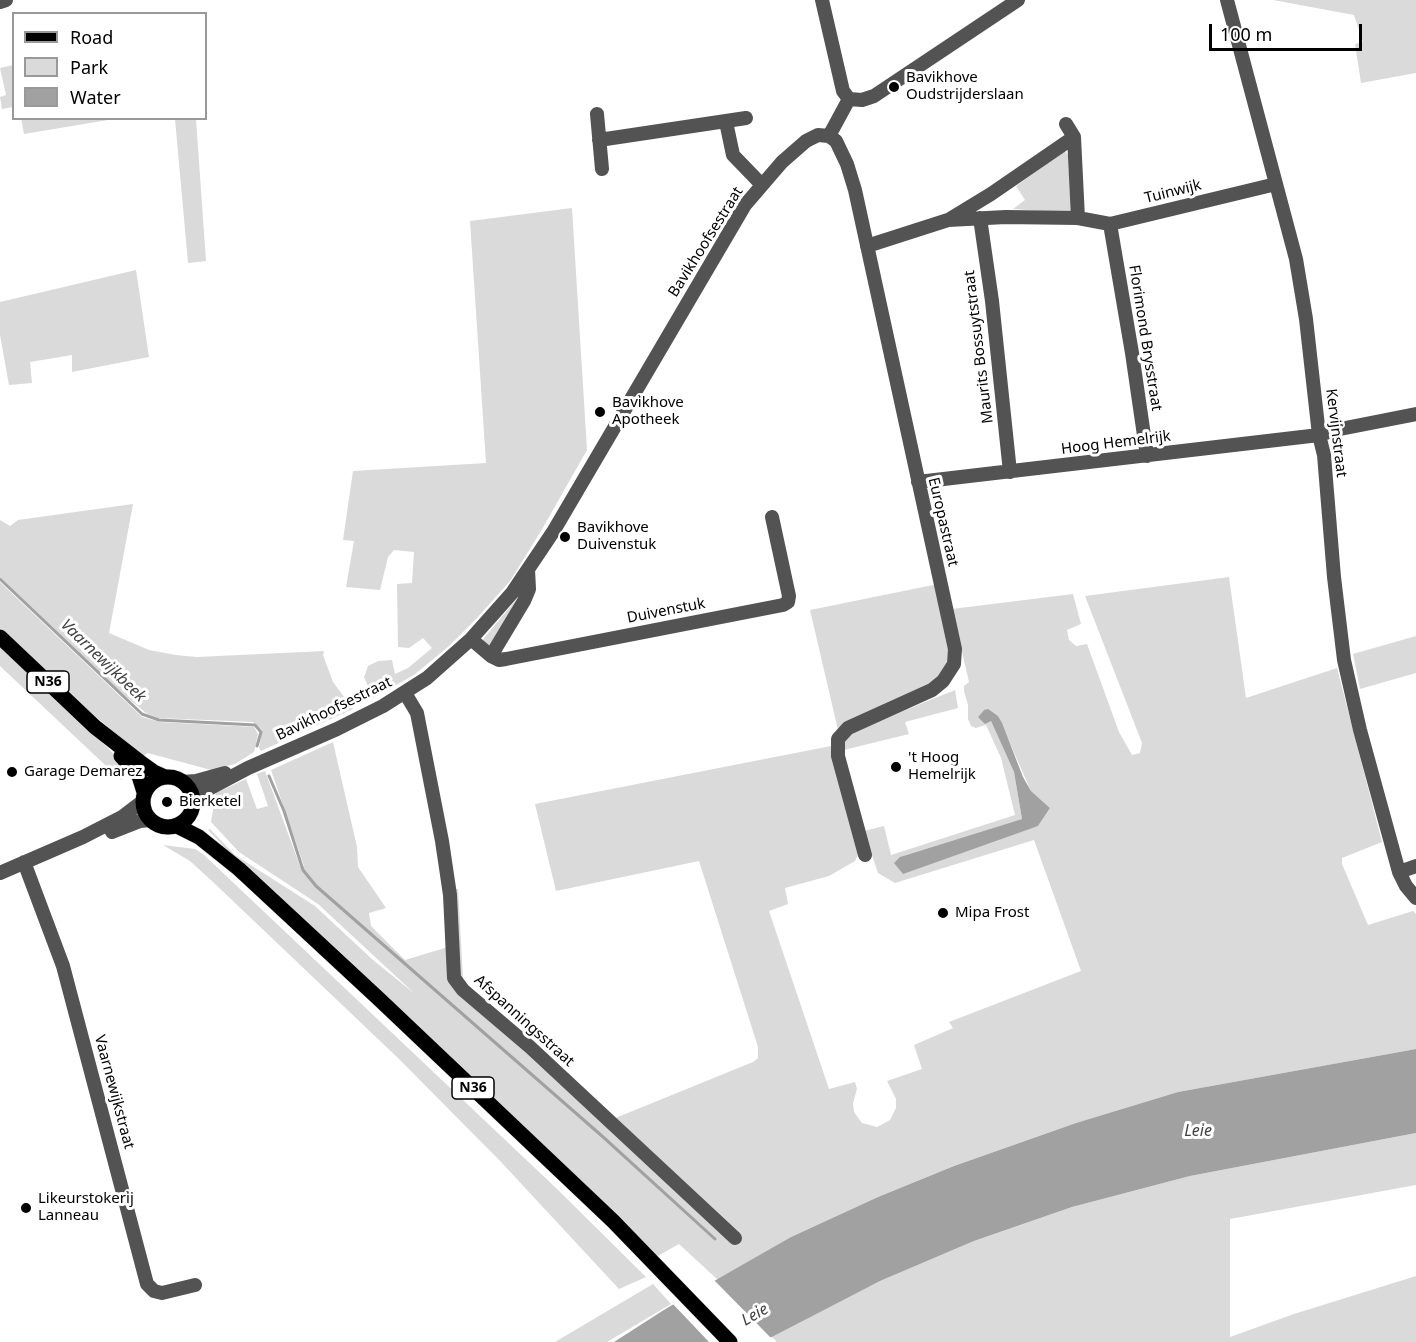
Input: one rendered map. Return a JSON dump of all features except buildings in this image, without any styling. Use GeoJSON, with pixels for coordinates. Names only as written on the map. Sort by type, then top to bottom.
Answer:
{"type":"FeatureCollection","features":[{"type":"Feature","properties":{"kind":"main road","name":"N36"},"geometry":{"type":"LineString","coordinates":[[0,638],[95,727],[139,776],[145,812],[151,820],[162,826],[177,826],[199,837],[239,868],[556,1167],[652,1260],[730,1342]]}},
{"type":"Feature","properties":{"kind":"main road","name":"N36"},"geometry":{"type":"LineString","coordinates":[[95,727],[154,772],[183,782],[190,789],[192,806],[239,868]]}},
{"type":"Feature","properties":{"kind":"main road"},"geometry":{"type":"LineString","coordinates":[[144,797],[149,785],[158,778],[165,777]]}},
{"type":"Feature","properties":{"kind":"main road"},"geometry":{"type":"LineString","coordinates":[[177,826],[183,822],[192,806]]}},
{"type":"Feature","properties":{"kind":"street"},"geometry":{"type":"LineString","coordinates":[[0,2],[6,0]]}},
{"type":"Feature","properties":{"kind":"street"},"geometry":{"type":"LineString","coordinates":[[822,0],[842,86],[849,99],[862,100],[874,96],[1018,0]]}},
{"type":"Feature","properties":{"kind":"street","name":"Kervijnstraat"},"geometry":{"type":"LineString","coordinates":[[1227,0],[1296,259],[1306,319],[1319,435],[1324,455],[1334,577],[1344,660],[1360,730],[1399,872],[1406,886],[1416,898]]}},
{"type":"Feature","properties":{"kind":"street"},"geometry":{"type":"LineString","coordinates":[[829,136],[849,99]]}},
{"type":"Feature","properties":{"kind":"street"},"geometry":{"type":"LineString","coordinates":[[597,114],[602,169]]}},
{"type":"Feature","properties":{"kind":"street"},"geometry":{"type":"LineString","coordinates":[[599,140],[746,118]]}},
{"type":"Feature","properties":{"kind":"street"},"geometry":{"type":"LineString","coordinates":[[726,122],[733,155],[762,185]]}},
{"type":"Feature","properties":{"kind":"street"},"geometry":{"type":"LineString","coordinates":[[1066,124],[1074,137],[1078,218]]}},
{"type":"Feature","properties":{"kind":"street","name":"Bavikhoofsestraat"},"geometry":{"type":"LineString","coordinates":[[192,806],[201,793],[248,768],[361,718],[405,693],[436,670],[471,639],[512,593],[553,532],[745,205],[782,162],[806,141],[818,135],[829,136]]}},
{"type":"Feature","properties":{"kind":"street","name":"Europastraat"},"geometry":{"type":"LineString","coordinates":[[829,136],[836,141],[847,164],[955,649],[954,664],[943,681],[932,690],[848,728],[838,739],[838,756],[865,855]]}},
{"type":"Feature","properties":{"kind":"street","name":"Tuinwijk"},"geometry":{"type":"LineString","coordinates":[[867,246],[948,220],[991,194],[1074,137]]}},
{"type":"Feature","properties":{"kind":"street","name":"Tuinwijk"},"geometry":{"type":"LineString","coordinates":[[948,220],[1078,218],[1110,224],[1276,184]]}},
{"type":"Feature","properties":{"kind":"street","name":"Maurits Bossuytstraat"},"geometry":{"type":"LineString","coordinates":[[980,218],[992,301],[1010,472]]}},
{"type":"Feature","properties":{"kind":"street","name":"Florimond Brysstraat"},"geometry":{"type":"LineString","coordinates":[[1110,224],[1147,456]]}},
{"type":"Feature","properties":{"kind":"street","name":"Hoog Hemelrijk"},"geometry":{"type":"LineString","coordinates":[[918,482],[1319,435],[1416,414]]}},
{"type":"Feature","properties":{"kind":"street","name":"Duivenstuk"},"geometry":{"type":"LineString","coordinates":[[491,656],[499,660],[506,659],[783,605],[788,602],[789,596],[772,517]]}},
{"type":"Feature","properties":{"kind":"street","name":"Bavikhoofsestraat"},"geometry":{"type":"LineString","coordinates":[[491,656],[524,601],[529,589],[528,569]]}},
{"type":"Feature","properties":{"kind":"street"},"geometry":{"type":"LineString","coordinates":[[471,639],[491,656]]}},
{"type":"Feature","properties":{"kind":"street","name":"Afspanningsstraat"},"geometry":{"type":"LineString","coordinates":[[405,693],[417,713],[442,841],[450,895],[454,978],[463,990],[538,1054],[735,1238]]}},
{"type":"Feature","properties":{"kind":"street","name":"Bavikhoofsestraat"},"geometry":{"type":"LineString","coordinates":[[183,782],[196,781],[238,768],[248,768]]}},
{"type":"Feature","properties":{"kind":"street"},"geometry":{"type":"LineString","coordinates":[[0,873],[122,818],[144,797]]}},
{"type":"Feature","properties":{"kind":"street"},"geometry":{"type":"LineString","coordinates":[[83,837],[108,834],[140,821],[151,820]]}},
{"type":"Feature","properties":{"kind":"street","name":"Vaarnewijkstraat"},"geometry":{"type":"LineString","coordinates":[[24,862],[63,966],[147,1284],[154,1291],[162,1293],[195,1285]]}},
{"type":"Feature","properties":{"kind":"street"},"geometry":{"type":"LineString","coordinates":[[1399,872],[1416,866]]}},
{"type":"Feature","properties":{"kind":"green space"},"geometry":{"type":"Polygon","coordinates":[[[1273,0],[1416,0],[1416,73],[1361,83],[1355,44],[1363,42],[1354,15],[1273,0]]]}},
{"type":"Feature","properties":{"kind":"green space"},"geometry":{"type":"Polygon","coordinates":[[[12,65],[12,107],[2,109],[0,97],[6,95],[0,68],[12,65]]]}},
{"type":"Feature","properties":{"kind":"green space"},"geometry":{"type":"Polygon","coordinates":[[[21,120],[108,120],[24,134],[21,120]]]}},
{"type":"Feature","properties":{"kind":"green space"},"geometry":{"type":"Polygon","coordinates":[[[175,120],[196,120],[206,261],[188,263],[175,120]]]}},
{"type":"Feature","properties":{"kind":"green space"},"geometry":{"type":"Polygon","coordinates":[[[1065,151],[1068,155],[1071,211],[1068,213],[1013,209],[1025,200],[1016,186],[1065,151]]]}},
{"type":"Feature","properties":{"kind":"green space"},"geometry":{"type":"Polygon","coordinates":[[[572,208],[587,450],[510,581],[449,646],[414,675],[373,698],[364,677],[368,666],[378,661],[392,660],[395,674],[408,668],[432,648],[423,638],[409,648],[398,647],[397,584],[412,583],[414,552],[394,550],[388,557],[380,590],[346,587],[354,541],[343,540],[353,471],[486,463],[470,221],[572,208]]]}},
{"type":"Feature","properties":{"kind":"green space"},"geometry":{"type":"Polygon","coordinates":[[[136,270],[149,357],[72,372],[72,355],[30,362],[32,383],[9,385],[0,335],[0,302],[136,270]]]}},
{"type":"Feature","properties":{"kind":"green space"},"geometry":{"type":"Polygon","coordinates":[[[133,504],[109,633],[149,650],[197,657],[324,651],[323,655],[333,682],[353,709],[261,751],[259,748],[262,730],[253,722],[158,718],[146,713],[112,685],[0,577],[0,520],[10,526],[18,520],[133,504]]]}},
{"type":"Feature","properties":{"kind":"green space"},"geometry":{"type":"Polygon","coordinates":[[[1229,577],[1246,698],[1337,668],[1382,842],[1342,858],[1342,864],[1368,925],[1413,911],[1416,914],[1416,1049],[1178,1092],[1076,1123],[954,1166],[878,1197],[791,1237],[718,1280],[679,1244],[656,1257],[208,830],[210,829],[235,855],[315,906],[373,960],[415,994],[318,904],[239,852],[211,822],[216,793],[246,779],[257,809],[268,806],[257,774],[265,771],[300,866],[304,866],[271,770],[333,742],[357,847],[358,867],[386,908],[369,913],[371,926],[405,960],[448,947],[445,888],[458,889],[463,978],[451,980],[613,1119],[753,1062],[758,1058],[758,1047],[699,861],[556,891],[535,804],[831,746],[856,831],[859,852],[855,861],[829,876],[785,888],[788,904],[769,911],[829,1089],[855,1082],[857,1089],[853,1103],[854,1112],[862,1123],[877,1127],[890,1120],[896,1108],[896,1099],[887,1081],[922,1069],[914,1045],[953,1028],[949,1022],[1081,971],[1034,840],[895,883],[878,873],[864,831],[884,826],[891,855],[1015,815],[1001,758],[986,725],[976,728],[971,726],[968,719],[964,686],[969,682],[952,609],[1073,594],[1081,624],[1067,630],[1069,640],[1076,646],[1087,644],[1119,732],[1132,755],[1140,753],[1142,743],[1085,596],[1229,577]],[[984,710],[978,717],[991,721],[1014,772],[1022,819],[900,857],[1038,826],[1050,808],[1031,791],[998,716],[984,710]]]}},
{"type":"Feature","properties":{"kind":"green space"},"geometry":{"type":"Polygon","coordinates":[[[0,582],[142,717],[160,722],[254,727],[258,734],[254,752],[235,764],[211,770],[148,753],[143,756],[139,754],[0,628],[0,582]]]}},
{"type":"Feature","properties":{"kind":"green space"},"geometry":{"type":"Polygon","coordinates":[[[938,584],[950,649],[949,660],[937,681],[838,730],[810,610],[938,584]]]}},
{"type":"Feature","properties":{"kind":"green space"},"geometry":{"type":"Polygon","coordinates":[[[522,593],[490,648],[483,641],[484,638],[522,593]]]}},
{"type":"Feature","properties":{"kind":"green space"},"geometry":{"type":"Polygon","coordinates":[[[1416,636],[1416,673],[1360,689],[1353,654],[1416,636]]]}},
{"type":"Feature","properties":{"kind":"green space"},"geometry":{"type":"Polygon","coordinates":[[[0,646],[108,748],[126,768],[128,773],[126,776],[121,780],[0,666],[0,646]]]}},
{"type":"Feature","properties":{"kind":"green space"},"geometry":{"type":"Polygon","coordinates":[[[955,690],[958,708],[905,722],[909,734],[844,750],[839,737],[955,690]]]}},
{"type":"Feature","properties":{"kind":"green space"},"geometry":{"type":"Polygon","coordinates":[[[163,845],[195,849],[203,854],[556,1188],[646,1277],[619,1289],[502,1163],[398,1058],[190,861],[163,845]]]}},
{"type":"Feature","properties":{"kind":"green space"},"geometry":{"type":"Polygon","coordinates":[[[1416,1133],[1416,1185],[1230,1219],[1230,1337],[1294,1314],[1416,1276],[1416,1342],[777,1342],[771,1336],[880,1281],[974,1241],[1072,1207],[1190,1176],[1416,1133]]]}},
{"type":"Feature","properties":{"kind":"green space"},"geometry":{"type":"Polygon","coordinates":[[[653,1284],[671,1304],[607,1342],[555,1342],[653,1284]]]}},
{"type":"Feature","properties":{"kind":"water"},"geometry":{"type":"Polygon","coordinates":[[[988,709],[998,716],[1002,723],[1023,777],[1031,791],[1050,808],[1038,826],[903,874],[894,863],[900,857],[1022,819],[1014,772],[991,721],[985,724],[978,717],[988,709]]]}},
{"type":"Feature","properties":{"kind":"water","name":"Leie"},"geometry":{"type":"Polygon","coordinates":[[[1416,1049],[1416,1133],[1190,1176],[1072,1207],[974,1241],[880,1281],[762,1342],[614,1342],[667,1308],[791,1237],[878,1197],[954,1166],[1076,1123],[1178,1092],[1416,1049]]]}},
{"type":"Feature","properties":{"kind":"pier"},"geometry":{"type":"Polygon","coordinates":[[[713,1279],[772,1339],[767,1342],[709,1342],[671,1302],[713,1279]]]}},
{"type":"Feature","properties":{"kind":"waterway","name":"Vaarnewijkbeek"},"geometry":{"type":"LineString","coordinates":[[0,579],[142,714],[159,720],[255,725],[261,732],[257,746]]}},
{"type":"Feature","properties":{"kind":"waterway"},"geometry":{"type":"LineString","coordinates":[[269,776],[284,811],[303,870],[316,886],[602,1136],[715,1239]]}},
{"type":"Feature","properties":{"kind":"place","name":"Bavikhove Oudstrijderslaan"},"geometry":{"type":"Point","coordinates":[894,87]}},
{"type":"Feature","properties":{"kind":"place","name":"Bavikhove Apotheek"},"geometry":{"type":"Point","coordinates":[600,412]}},
{"type":"Feature","properties":{"kind":"place","name":"Bavikhove Duivenstuk"},"geometry":{"type":"Point","coordinates":[565,537]}},
{"type":"Feature","properties":{"kind":"place","name":"'t Hoog Hemelrijk"},"geometry":{"type":"Point","coordinates":[896,767]}},
{"type":"Feature","properties":{"kind":"place","name":"Garage Demarez"},"geometry":{"type":"Point","coordinates":[12,772]}},
{"type":"Feature","properties":{"kind":"place","name":"Bierketel"},"geometry":{"type":"Point","coordinates":[167,802]}},
{"type":"Feature","properties":{"kind":"place","name":"Mipa Frost"},"geometry":{"type":"Point","coordinates":[943,913]}},
{"type":"Feature","properties":{"kind":"place","name":"Likeurstokerij Lanneau"},"geometry":{"type":"Point","coordinates":[26,1208]}}]}
